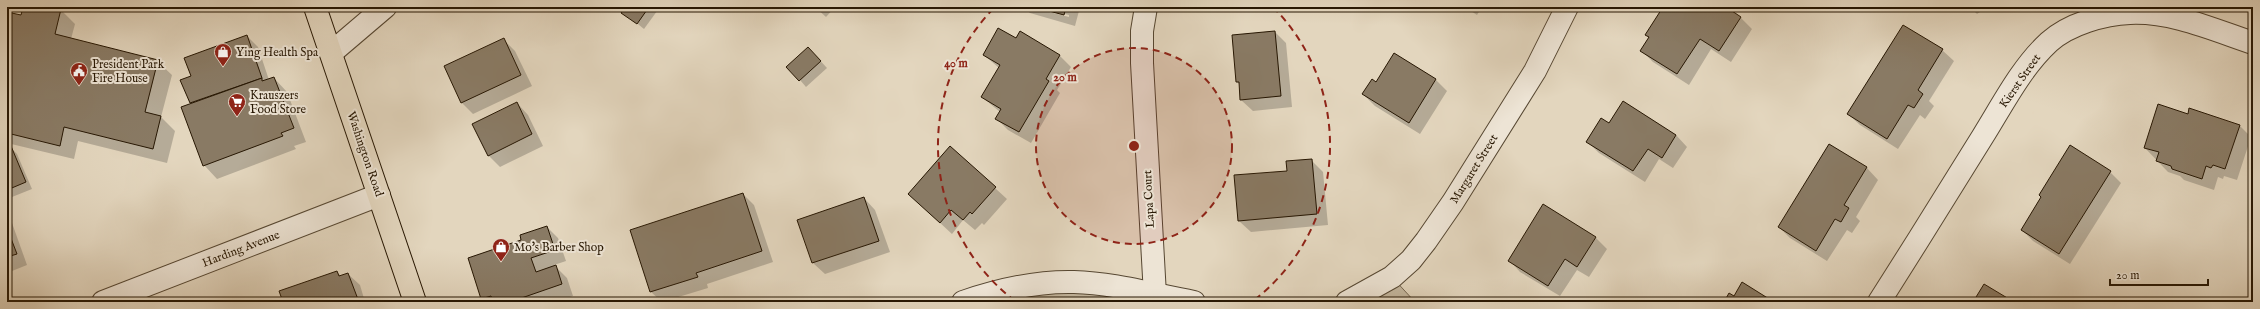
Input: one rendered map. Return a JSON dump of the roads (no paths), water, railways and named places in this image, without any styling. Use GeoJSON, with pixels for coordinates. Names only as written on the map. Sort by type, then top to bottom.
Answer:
{"type":"FeatureCollection","features":[{"type":"Feature","properties":{"kind":"main road","name":"Washington Road"},"geometry":{"type":"LineString","coordinates":[[315,7],[416,302]]}},
{"type":"Feature","properties":{"kind":"street"},"geometry":{"type":"LineString","coordinates":[[331,53],[386,7]]}},
{"type":"Feature","properties":{"kind":"street","name":"Lapa Court"},"geometry":{"type":"LineString","coordinates":[[1146,7],[1142,31],[1142,63],[1174,300]]}},
{"type":"Feature","properties":{"kind":"street","name":"Margaret Street"},"geometry":{"type":"LineString","coordinates":[[1347,302],[1392,277],[1411,260],[1426,241],[1453,202],[1535,71],[1566,7]]}},
{"type":"Feature","properties":{"kind":"street","name":"Kierst Street"},"geometry":{"type":"LineString","coordinates":[[1879,302],[2020,78],[2050,41],[2087,21],[2130,13],[2153,14],[2175,18],[2253,43]]}},
{"type":"Feature","properties":{"kind":"street","name":"Harding Avenue"},"geometry":{"type":"LineString","coordinates":[[103,302],[379,195]]}},
{"type":"Feature","properties":{"kind":"street"},"geometry":{"type":"LineString","coordinates":[[963,302],[1004,290],[1042,284],[1074,282],[1109,286],[1174,300]]}},
{"type":"Feature","properties":{"kind":"place","name":"Ying Health Spa"},"geometry":{"type":"Point","coordinates":[223,67]}},
{"type":"Feature","properties":{"kind":"place","name":"President Park Fire House"},"geometry":{"type":"Point","coordinates":[79,86]}},
{"type":"Feature","properties":{"kind":"place","name":"Krauszers Food Store"},"geometry":{"type":"Point","coordinates":[237,117]}},
{"type":"Feature","properties":{"kind":"place","name":"Mo's Barber Shop"},"geometry":{"type":"Point","coordinates":[501,262]}}]}
